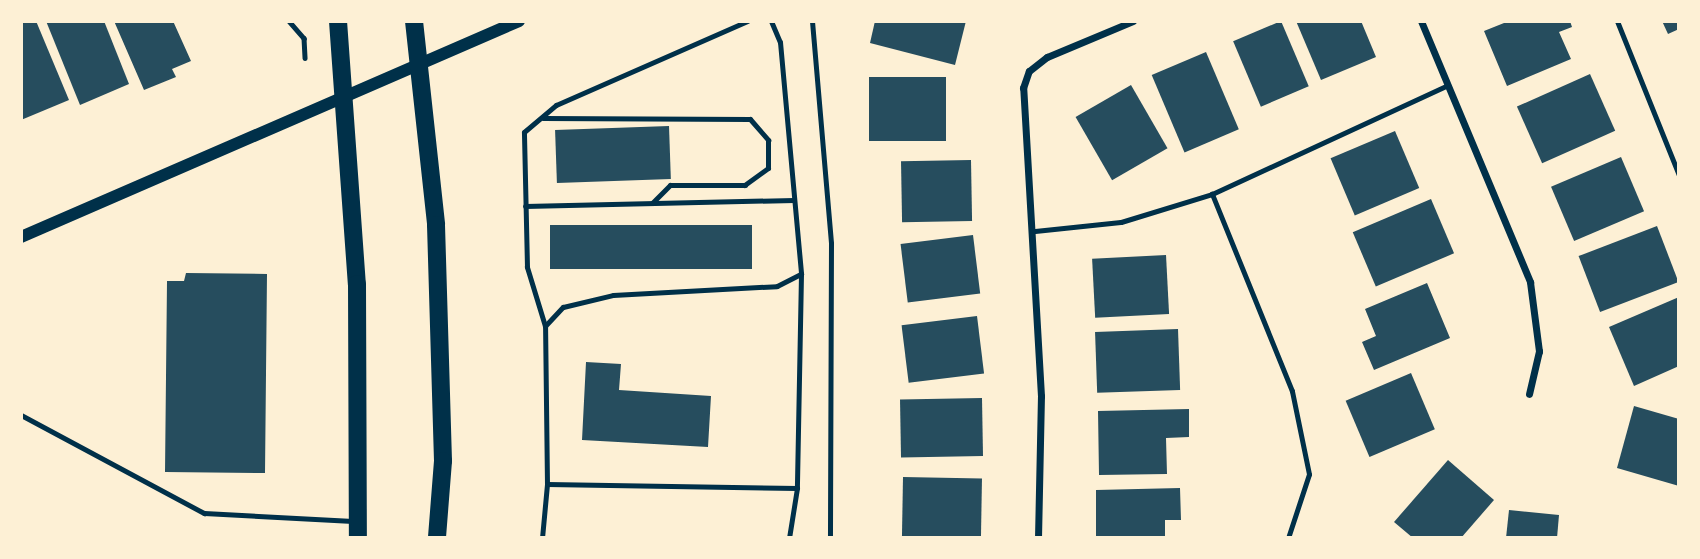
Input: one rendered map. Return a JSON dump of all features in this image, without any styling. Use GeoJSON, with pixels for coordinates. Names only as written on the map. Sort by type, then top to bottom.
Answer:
{"type":"FeatureCollection","features":[{"type":"Feature","properties":{"kind":"main road"},"geometry":{"type":"LineString","coordinates":[[338,21],[357,284],[358,529]]}},
{"type":"Feature","properties":{"kind":"main road"},"geometry":{"type":"LineString","coordinates":[[415,28],[421,64],[436,225],[443,461],[437,538]]}},
{"type":"Feature","properties":{"kind":"street"},"geometry":{"type":"LineString","coordinates":[[21,237],[519,21]]}},
{"type":"Feature","properties":{"kind":"street"},"geometry":{"type":"LineString","coordinates":[[1038,538],[1034,231],[1023,107],[1029,71],[1133,21]]}},
{"type":"Feature","properties":{"kind":"street"},"geometry":{"type":"LineString","coordinates":[[1421,21],[1538,311],[1539,351],[1530,394]]}},
{"type":"Feature","properties":{"kind":"lane"},"geometry":{"type":"LineString","coordinates":[[542,538],[547,484],[545,326],[527,267],[524,132],[556,105],[747,21]]}},
{"type":"Feature","properties":{"kind":"lane"},"geometry":{"type":"LineString","coordinates":[[771,21],[780,42],[802,274],[797,488],[789,538]]}},
{"type":"Feature","properties":{"kind":"lane"},"geometry":{"type":"LineString","coordinates":[[812,21],[831,243],[830,538]]}},
{"type":"Feature","properties":{"kind":"lane"},"geometry":{"type":"LineString","coordinates":[[1617,21],[1679,175]]}},
{"type":"Feature","properties":{"kind":"lane"},"geometry":{"type":"LineString","coordinates":[[1034,231],[1121,222],[1212,194],[1448,85]]}},
{"type":"Feature","properties":{"kind":"lane"},"geometry":{"type":"LineString","coordinates":[[541,118],[750,118],[768,140],[768,167],[744,185],[670,185],[652,203]]}},
{"type":"Feature","properties":{"kind":"lane"},"geometry":{"type":"LineString","coordinates":[[1212,194],[1294,403],[1309,474],[1288,538]]}},
{"type":"Feature","properties":{"kind":"lane"},"geometry":{"type":"LineString","coordinates":[[525,206],[794,200]]}},
{"type":"Feature","properties":{"kind":"lane"},"geometry":{"type":"LineString","coordinates":[[545,326],[563,307],[613,295],[777,286],[802,274]]}},
{"type":"Feature","properties":{"kind":"lane"},"geometry":{"type":"LineString","coordinates":[[21,415],[204,513],[358,529]]}},
{"type":"Feature","properties":{"kind":"lane"},"geometry":{"type":"LineString","coordinates":[[547,484],[797,488]]}},
{"type":"Feature","properties":{"kind":"path"},"geometry":{"type":"LineString","coordinates":[[289,21],[304,38],[306,58]]}},
{"type":"Feature","properties":{"kind":"building"},"geometry":{"type":"Polygon","coordinates":[[[21,21],[36,21],[69,100],[21,120],[21,21]]]}},
{"type":"Feature","properties":{"kind":"building"},"geometry":{"type":"Polygon","coordinates":[[[46,21],[104,21],[129,84],[80,105],[46,21]]]}},
{"type":"Feature","properties":{"kind":"building"},"geometry":{"type":"Polygon","coordinates":[[[114,21],[173,21],[191,61],[172,69],[176,77],[144,90],[114,21]]]}},
{"type":"Feature","properties":{"kind":"building"},"geometry":{"type":"Polygon","coordinates":[[[875,21],[966,21],[955,65],[870,43],[875,21]]]}},
{"type":"Feature","properties":{"kind":"building"},"geometry":{"type":"Polygon","coordinates":[[[1281,21],[1309,86],[1261,107],[1233,41],[1281,21]]]}},
{"type":"Feature","properties":{"kind":"building"},"geometry":{"type":"Polygon","coordinates":[[[1296,21],[1361,21],[1376,57],[1321,80],[1296,21]]]}},
{"type":"Feature","properties":{"kind":"building"},"geometry":{"type":"Polygon","coordinates":[[[1509,21],[1570,21],[1572,27],[1559,32],[1571,59],[1507,86],[1484,31],[1509,21]]]}},
{"type":"Feature","properties":{"kind":"building"},"geometry":{"type":"Polygon","coordinates":[[[1662,21],[1679,21],[1679,29],[1668,34],[1662,21]]]}},
{"type":"Feature","properties":{"kind":"building"},"geometry":{"type":"Polygon","coordinates":[[[1206,52],[1239,129],[1185,152],[1152,75],[1206,52]]]}},
{"type":"Feature","properties":{"kind":"building"},"geometry":{"type":"Polygon","coordinates":[[[1590,74],[1615,131],[1542,163],[1517,107],[1590,74]]]}},
{"type":"Feature","properties":{"kind":"building"},"geometry":{"type":"Polygon","coordinates":[[[869,77],[946,77],[946,141],[869,141],[869,77]]]}},
{"type":"Feature","properties":{"kind":"building"},"geometry":{"type":"Polygon","coordinates":[[[1131,85],[1168,148],[1112,180],[1076,117],[1131,85]]]}},
{"type":"Feature","properties":{"kind":"building"},"geometry":{"type":"Polygon","coordinates":[[[669,126],[671,179],[557,183],[555,130],[669,126]]]}},
{"type":"Feature","properties":{"kind":"building"},"geometry":{"type":"Polygon","coordinates":[[[1395,131],[1419,188],[1355,215],[1331,158],[1395,131]]]}},
{"type":"Feature","properties":{"kind":"building"},"geometry":{"type":"Polygon","coordinates":[[[1621,157],[1644,211],[1574,241],[1551,187],[1621,157]]]}},
{"type":"Feature","properties":{"kind":"building"},"geometry":{"type":"Polygon","coordinates":[[[971,160],[972,221],[902,222],[901,161],[971,160]]]}},
{"type":"Feature","properties":{"kind":"building"},"geometry":{"type":"Polygon","coordinates":[[[1431,199],[1454,253],[1376,287],[1353,232],[1431,199]]]}},
{"type":"Feature","properties":{"kind":"building"},"geometry":{"type":"Polygon","coordinates":[[[550,225],[752,225],[752,269],[550,269],[550,225]]]}},
{"type":"Feature","properties":{"kind":"building"},"geometry":{"type":"Polygon","coordinates":[[[1657,226],[1679,282],[1600,312],[1579,256],[1657,226]]]}},
{"type":"Feature","properties":{"kind":"building"},"geometry":{"type":"Polygon","coordinates":[[[973,235],[980,294],[908,302],[901,244],[973,235]]]}},
{"type":"Feature","properties":{"kind":"building"},"geometry":{"type":"Polygon","coordinates":[[[1166,255],[1169,314],[1095,318],[1092,259],[1166,255]]]}},
{"type":"Feature","properties":{"kind":"building"},"geometry":{"type":"Polygon","coordinates":[[[186,273],[267,274],[265,473],[165,472],[167,281],[184,281],[186,273]]]}},
{"type":"Feature","properties":{"kind":"building"},"geometry":{"type":"Polygon","coordinates":[[[1427,283],[1450,338],[1374,370],[1362,342],[1376,336],[1365,309],[1427,283]]]}},
{"type":"Feature","properties":{"kind":"building"},"geometry":{"type":"Polygon","coordinates":[[[1679,297],[1679,366],[1634,386],[1609,327],[1679,297]]]}},
{"type":"Feature","properties":{"kind":"building"},"geometry":{"type":"Polygon","coordinates":[[[977,316],[984,374],[909,383],[902,325],[977,316]]]}},
{"type":"Feature","properties":{"kind":"building"},"geometry":{"type":"Polygon","coordinates":[[[1178,329],[1180,390],[1097,393],[1095,332],[1178,329]]]}},
{"type":"Feature","properties":{"kind":"building"},"geometry":{"type":"Polygon","coordinates":[[[586,362],[621,364],[619,390],[711,396],[708,447],[582,440],[586,362]]]}},
{"type":"Feature","properties":{"kind":"building"},"geometry":{"type":"Polygon","coordinates":[[[1411,373],[1435,429],[1369,457],[1346,401],[1411,373]]]}},
{"type":"Feature","properties":{"kind":"building"},"geometry":{"type":"Polygon","coordinates":[[[982,398],[983,456],[901,457],[900,399],[982,398]]]}},
{"type":"Feature","properties":{"kind":"building"},"geometry":{"type":"Polygon","coordinates":[[[1634,406],[1679,419],[1679,486],[1617,468],[1634,406]]]}},
{"type":"Feature","properties":{"kind":"building"},"geometry":{"type":"Polygon","coordinates":[[[1189,409],[1189,437],[1166,438],[1167,474],[1099,475],[1098,411],[1189,409]]]}},
{"type":"Feature","properties":{"kind":"building"},"geometry":{"type":"Polygon","coordinates":[[[1448,460],[1494,500],[1461,538],[1413,538],[1394,522],[1448,460]]]}},
{"type":"Feature","properties":{"kind":"building"},"geometry":{"type":"Polygon","coordinates":[[[903,477],[982,478],[981,538],[902,538],[903,477]]]}},
{"type":"Feature","properties":{"kind":"building"},"geometry":{"type":"Polygon","coordinates":[[[1180,488],[1181,520],[1165,520],[1165,538],[1096,538],[1096,490],[1180,488]]]}},
{"type":"Feature","properties":{"kind":"building"},"geometry":{"type":"Polygon","coordinates":[[[1509,510],[1559,515],[1557,538],[1506,538],[1509,510]]]}}]}
